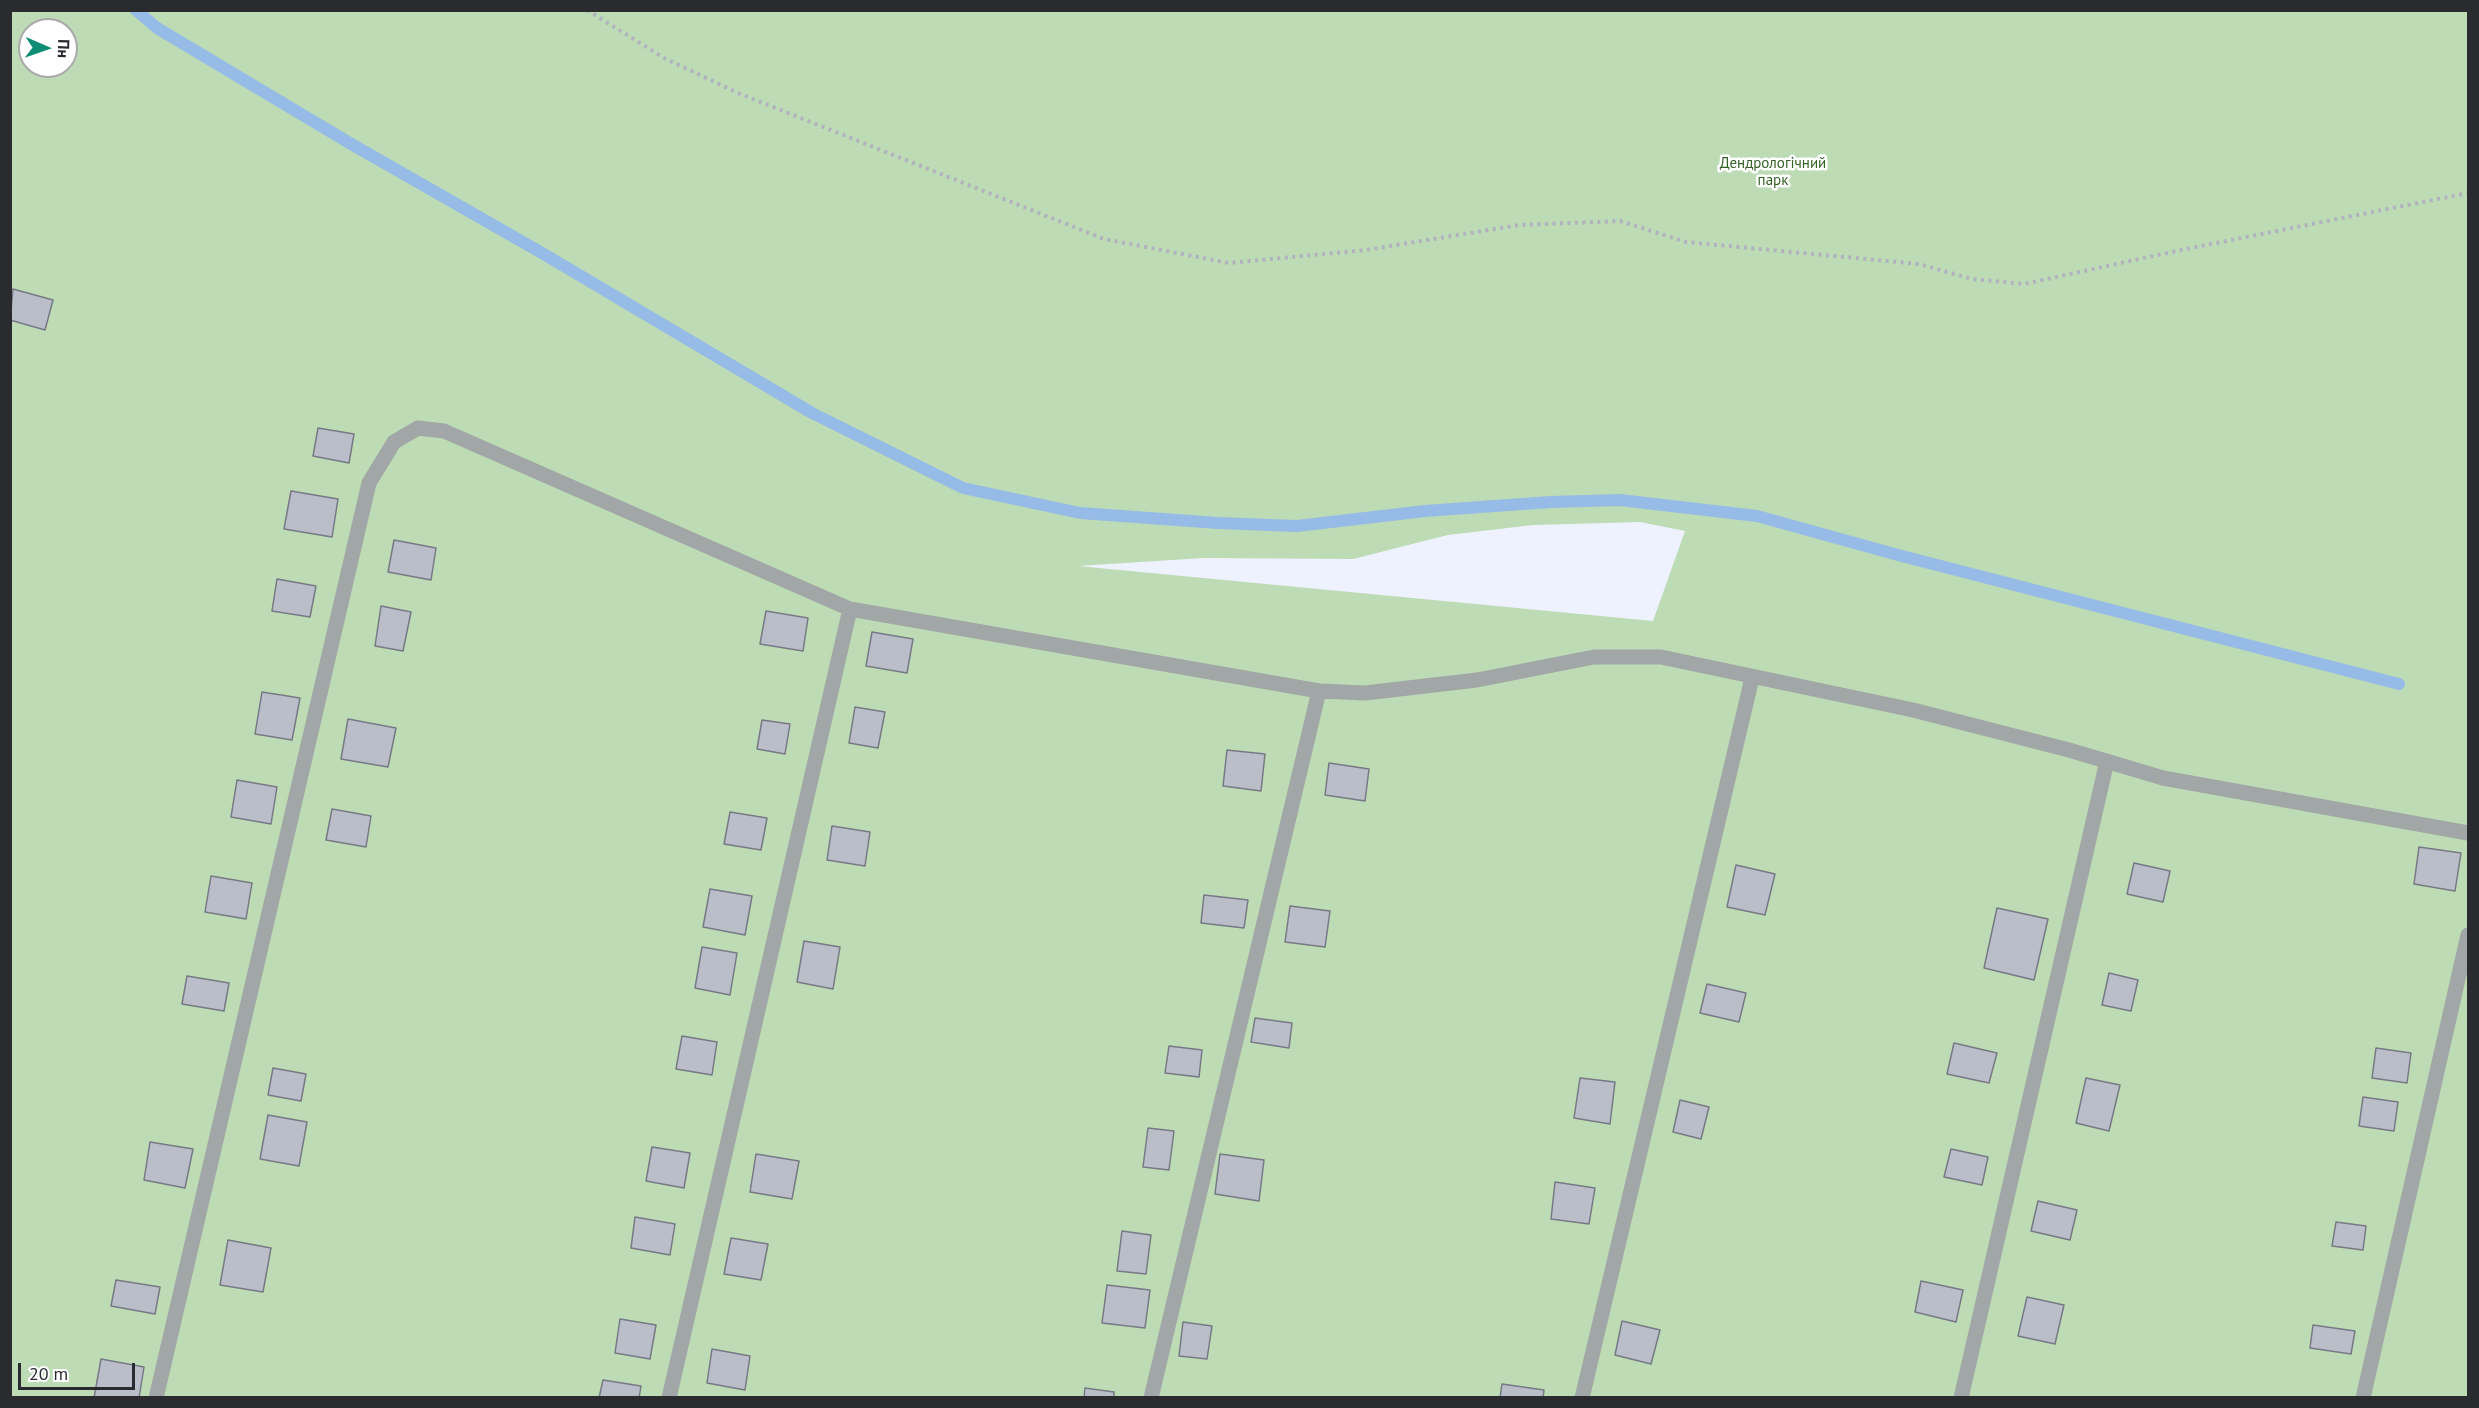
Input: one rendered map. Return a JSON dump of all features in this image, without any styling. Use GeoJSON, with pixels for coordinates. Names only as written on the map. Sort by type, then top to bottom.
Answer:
{"type":"FeatureCollection","features":[{"type":"Feature","properties":{"kind":"lane"},"geometry":{"type":"LineString","coordinates":[[156,1398],[369,483],[394,442],[418,428],[444,431],[850,609],[1319,691],[1365,693],[1477,680],[1594,657],[1661,657],[1752,678],[1913,710],[2163,778],[2469,833]]}},
{"type":"Feature","properties":{"kind":"lane"},"geometry":{"type":"LineString","coordinates":[[669,1398],[850,609]]}},
{"type":"Feature","properties":{"kind":"lane"},"geometry":{"type":"LineString","coordinates":[[1582,1398],[1752,678]]}},
{"type":"Feature","properties":{"kind":"lane"},"geometry":{"type":"LineString","coordinates":[[1151,1398],[1319,691]]}},
{"type":"Feature","properties":{"kind":"lane"},"geometry":{"type":"LineString","coordinates":[[1961,1398],[2107,761]]}},
{"type":"Feature","properties":{"kind":"lane"},"geometry":{"type":"LineString","coordinates":[[2363,1398],[2469,935]]}},
{"type":"Feature","properties":{"kind":"path"},"geometry":{"type":"LineString","coordinates":[[587,10],[664,58],[738,93],[1104,239],[1229,263],[1366,250],[1519,225],[1620,221],[1686,242],[1919,264],[1972,279],[2024,284],[2181,250],[2469,193]]}},
{"type":"Feature","properties":{"kind":"green space","name":"Дендрологічний парк"},"geometry":{"type":"Polygon","coordinates":[[[10,11],[2468,11],[2468,1397],[11,1397],[10,11]],[[1640,522],[1533,525],[1448,535],[1353,559],[1204,558],[1078,566],[1653,621],[1685,531],[1640,522]]]}},
{"type":"Feature","properties":{"kind":"building"},"geometry":{"type":"Polygon","coordinates":[[[13,289],[53,300],[45,330],[10,320],[13,289]]]}},
{"type":"Feature","properties":{"kind":"building"},"geometry":{"type":"Polygon","coordinates":[[[318,428],[354,434],[349,463],[313,456],[318,428]]]}},
{"type":"Feature","properties":{"kind":"building"},"geometry":{"type":"Polygon","coordinates":[[[291,491],[338,499],[332,537],[284,529],[291,491]]]}},
{"type":"Feature","properties":{"kind":"building"},"geometry":{"type":"Polygon","coordinates":[[[394,540],[436,548],[431,580],[388,572],[394,540]]]}},
{"type":"Feature","properties":{"kind":"building"},"geometry":{"type":"Polygon","coordinates":[[[277,579],[316,586],[310,617],[272,611],[277,579]]]}},
{"type":"Feature","properties":{"kind":"building"},"geometry":{"type":"Polygon","coordinates":[[[381,606],[411,612],[403,651],[375,646],[381,606]]]}},
{"type":"Feature","properties":{"kind":"building"},"geometry":{"type":"Polygon","coordinates":[[[766,611],[808,618],[803,651],[760,644],[766,611]]]}},
{"type":"Feature","properties":{"kind":"building"},"geometry":{"type":"Polygon","coordinates":[[[872,632],[913,639],[907,673],[866,666],[872,632]]]}},
{"type":"Feature","properties":{"kind":"building"},"geometry":{"type":"Polygon","coordinates":[[[262,692],[300,698],[292,740],[255,734],[262,692]]]}},
{"type":"Feature","properties":{"kind":"building"},"geometry":{"type":"Polygon","coordinates":[[[855,707],[885,712],[878,748],[849,743],[855,707]]]}},
{"type":"Feature","properties":{"kind":"building"},"geometry":{"type":"Polygon","coordinates":[[[348,719],[396,728],[388,767],[341,759],[348,719]]]}},
{"type":"Feature","properties":{"kind":"building"},"geometry":{"type":"Polygon","coordinates":[[[762,720],[790,724],[785,754],[757,749],[762,720]]]}},
{"type":"Feature","properties":{"kind":"building"},"geometry":{"type":"Polygon","coordinates":[[[1227,750],[1265,754],[1261,791],[1223,786],[1227,750]]]}},
{"type":"Feature","properties":{"kind":"building"},"geometry":{"type":"Polygon","coordinates":[[[1329,763],[1369,769],[1365,801],[1325,795],[1329,763]]]}},
{"type":"Feature","properties":{"kind":"building"},"geometry":{"type":"Polygon","coordinates":[[[237,780],[277,787],[271,824],[231,817],[237,780]]]}},
{"type":"Feature","properties":{"kind":"building"},"geometry":{"type":"Polygon","coordinates":[[[332,809],[371,816],[366,847],[326,840],[332,809]]]}},
{"type":"Feature","properties":{"kind":"building"},"geometry":{"type":"Polygon","coordinates":[[[730,812],[767,818],[761,850],[724,844],[730,812]]]}},
{"type":"Feature","properties":{"kind":"building"},"geometry":{"type":"Polygon","coordinates":[[[832,826],[870,832],[865,866],[827,860],[832,826]]]}},
{"type":"Feature","properties":{"kind":"building"},"geometry":{"type":"Polygon","coordinates":[[[2419,847],[2461,853],[2455,891],[2414,884],[2419,847]]]}},
{"type":"Feature","properties":{"kind":"building"},"geometry":{"type":"Polygon","coordinates":[[[2134,863],[2170,871],[2163,902],[2127,894],[2134,863]]]}},
{"type":"Feature","properties":{"kind":"building"},"geometry":{"type":"Polygon","coordinates":[[[1736,865],[1775,874],[1765,915],[1727,907],[1736,865]]]}},
{"type":"Feature","properties":{"kind":"building"},"geometry":{"type":"Polygon","coordinates":[[[211,876],[252,883],[246,919],[205,912],[211,876]]]}},
{"type":"Feature","properties":{"kind":"building"},"geometry":{"type":"Polygon","coordinates":[[[710,889],[752,896],[745,935],[703,927],[710,889]]]}},
{"type":"Feature","properties":{"kind":"building"},"geometry":{"type":"Polygon","coordinates":[[[1204,895],[1248,900],[1244,928],[1201,923],[1204,895]]]}},
{"type":"Feature","properties":{"kind":"building"},"geometry":{"type":"Polygon","coordinates":[[[1290,906],[1330,911],[1325,947],[1285,942],[1290,906]]]}},
{"type":"Feature","properties":{"kind":"building"},"geometry":{"type":"Polygon","coordinates":[[[1997,908],[2048,919],[2034,980],[1984,968],[1997,908]]]}},
{"type":"Feature","properties":{"kind":"building"},"geometry":{"type":"Polygon","coordinates":[[[804,941],[840,947],[833,989],[797,982],[804,941]]]}},
{"type":"Feature","properties":{"kind":"building"},"geometry":{"type":"Polygon","coordinates":[[[702,947],[737,953],[730,995],[695,988],[702,947]]]}},
{"type":"Feature","properties":{"kind":"building"},"geometry":{"type":"Polygon","coordinates":[[[2109,973],[2138,980],[2131,1011],[2102,1005],[2109,973]]]}},
{"type":"Feature","properties":{"kind":"building"},"geometry":{"type":"Polygon","coordinates":[[[187,976],[229,983],[224,1011],[182,1004],[187,976]]]}},
{"type":"Feature","properties":{"kind":"building"},"geometry":{"type":"Polygon","coordinates":[[[1707,984],[1746,993],[1739,1022],[1700,1013],[1707,984]]]}},
{"type":"Feature","properties":{"kind":"building"},"geometry":{"type":"Polygon","coordinates":[[[1255,1018],[1292,1023],[1289,1048],[1251,1042],[1255,1018]]]}},
{"type":"Feature","properties":{"kind":"building"},"geometry":{"type":"Polygon","coordinates":[[[682,1036],[717,1042],[712,1075],[676,1069],[682,1036]]]}},
{"type":"Feature","properties":{"kind":"building"},"geometry":{"type":"Polygon","coordinates":[[[1954,1043],[1997,1053],[1989,1083],[1947,1074],[1954,1043]]]}},
{"type":"Feature","properties":{"kind":"building"},"geometry":{"type":"Polygon","coordinates":[[[1169,1046],[1202,1050],[1199,1077],[1165,1073],[1169,1046]]]}},
{"type":"Feature","properties":{"kind":"building"},"geometry":{"type":"Polygon","coordinates":[[[2376,1048],[2411,1053],[2407,1083],[2372,1078],[2376,1048]]]}},
{"type":"Feature","properties":{"kind":"building"},"geometry":{"type":"Polygon","coordinates":[[[273,1068],[306,1074],[301,1101],[268,1095],[273,1068]]]}},
{"type":"Feature","properties":{"kind":"building"},"geometry":{"type":"Polygon","coordinates":[[[1580,1078],[1615,1082],[1610,1124],[1574,1118],[1580,1078]]]}},
{"type":"Feature","properties":{"kind":"building"},"geometry":{"type":"Polygon","coordinates":[[[2086,1078],[2120,1085],[2109,1131],[2076,1123],[2086,1078]]]}},
{"type":"Feature","properties":{"kind":"building"},"geometry":{"type":"Polygon","coordinates":[[[2363,1097],[2398,1102],[2394,1131],[2359,1126],[2363,1097]]]}},
{"type":"Feature","properties":{"kind":"building"},"geometry":{"type":"Polygon","coordinates":[[[1680,1100],[1709,1107],[1701,1139],[1673,1132],[1680,1100]]]}},
{"type":"Feature","properties":{"kind":"building"},"geometry":{"type":"Polygon","coordinates":[[[268,1115],[307,1122],[299,1166],[260,1159],[268,1115]]]}},
{"type":"Feature","properties":{"kind":"building"},"geometry":{"type":"Polygon","coordinates":[[[1148,1128],[1174,1131],[1169,1170],[1143,1167],[1148,1128]]]}},
{"type":"Feature","properties":{"kind":"building"},"geometry":{"type":"Polygon","coordinates":[[[150,1142],[193,1149],[185,1188],[144,1180],[150,1142]]]}},
{"type":"Feature","properties":{"kind":"building"},"geometry":{"type":"Polygon","coordinates":[[[652,1147],[690,1153],[684,1188],[646,1181],[652,1147]]]}},
{"type":"Feature","properties":{"kind":"building"},"geometry":{"type":"Polygon","coordinates":[[[1951,1149],[1988,1157],[1982,1185],[1944,1177],[1951,1149]]]}},
{"type":"Feature","properties":{"kind":"building"},"geometry":{"type":"Polygon","coordinates":[[[756,1154],[799,1161],[792,1199],[750,1192],[756,1154]]]}},
{"type":"Feature","properties":{"kind":"building"},"geometry":{"type":"Polygon","coordinates":[[[1220,1154],[1264,1160],[1259,1201],[1215,1194],[1220,1154]]]}},
{"type":"Feature","properties":{"kind":"building"},"geometry":{"type":"Polygon","coordinates":[[[1555,1182],[1595,1188],[1589,1224],[1551,1219],[1555,1182]]]}},
{"type":"Feature","properties":{"kind":"building"},"geometry":{"type":"Polygon","coordinates":[[[2038,1201],[2077,1210],[2070,1240],[2031,1231],[2038,1201]]]}},
{"type":"Feature","properties":{"kind":"building"},"geometry":{"type":"Polygon","coordinates":[[[635,1217],[675,1224],[670,1255],[631,1248],[635,1217]]]}},
{"type":"Feature","properties":{"kind":"building"},"geometry":{"type":"Polygon","coordinates":[[[2336,1222],[2366,1226],[2363,1250],[2332,1246],[2336,1222]]]}},
{"type":"Feature","properties":{"kind":"building"},"geometry":{"type":"Polygon","coordinates":[[[1122,1231],[1151,1235],[1146,1274],[1117,1271],[1122,1231]]]}},
{"type":"Feature","properties":{"kind":"building"},"geometry":{"type":"Polygon","coordinates":[[[731,1238],[768,1244],[761,1280],[724,1274],[731,1238]]]}},
{"type":"Feature","properties":{"kind":"building"},"geometry":{"type":"Polygon","coordinates":[[[228,1240],[271,1248],[263,1292],[220,1285],[228,1240]]]}},
{"type":"Feature","properties":{"kind":"building"},"geometry":{"type":"Polygon","coordinates":[[[116,1280],[160,1287],[155,1314],[111,1306],[116,1280]]]}},
{"type":"Feature","properties":{"kind":"building"},"geometry":{"type":"Polygon","coordinates":[[[1921,1281],[1963,1290],[1956,1322],[1915,1312],[1921,1281]]]}},
{"type":"Feature","properties":{"kind":"building"},"geometry":{"type":"Polygon","coordinates":[[[1107,1285],[1150,1290],[1145,1328],[1102,1323],[1107,1285]]]}},
{"type":"Feature","properties":{"kind":"building"},"geometry":{"type":"Polygon","coordinates":[[[2027,1297],[2064,1305],[2055,1344],[2018,1336],[2027,1297]]]}},
{"type":"Feature","properties":{"kind":"building"},"geometry":{"type":"Polygon","coordinates":[[[620,1319],[656,1325],[650,1359],[615,1353],[620,1319]]]}},
{"type":"Feature","properties":{"kind":"building"},"geometry":{"type":"Polygon","coordinates":[[[1622,1321],[1660,1330],[1651,1364],[1615,1355],[1622,1321]]]}},
{"type":"Feature","properties":{"kind":"building"},"geometry":{"type":"Polygon","coordinates":[[[1183,1322],[1212,1326],[1207,1359],[1179,1356],[1183,1322]]]}},
{"type":"Feature","properties":{"kind":"building"},"geometry":{"type":"Polygon","coordinates":[[[2313,1325],[2355,1331],[2351,1354],[2310,1348],[2313,1325]]]}},
{"type":"Feature","properties":{"kind":"building"},"geometry":{"type":"Polygon","coordinates":[[[712,1349],[750,1356],[745,1390],[707,1383],[712,1349]]]}},
{"type":"Feature","properties":{"kind":"building"},"geometry":{"type":"Polygon","coordinates":[[[101,1359],[144,1367],[139,1398],[94,1398],[101,1359]]]}},
{"type":"Feature","properties":{"kind":"building"},"geometry":{"type":"Polygon","coordinates":[[[603,1380],[641,1386],[639,1398],[599,1398],[603,1380]]]}},
{"type":"Feature","properties":{"kind":"building"},"geometry":{"type":"Polygon","coordinates":[[[1502,1384],[1544,1390],[1543,1398],[1500,1398],[1502,1384]]]}},
{"type":"Feature","properties":{"kind":"building"},"geometry":{"type":"Polygon","coordinates":[[[1085,1388],[1114,1392],[1114,1398],[1084,1398],[1085,1388]]]}},
{"type":"Feature","properties":{"kind":"waterway"},"geometry":{"type":"LineString","coordinates":[[136,10],[157,28],[353,145],[542,253],[812,413],[963,488],[1080,513],[1297,526],[1425,511],[1551,502],[1620,500],[1757,516],[1898,555],[2399,684]]}}]}
